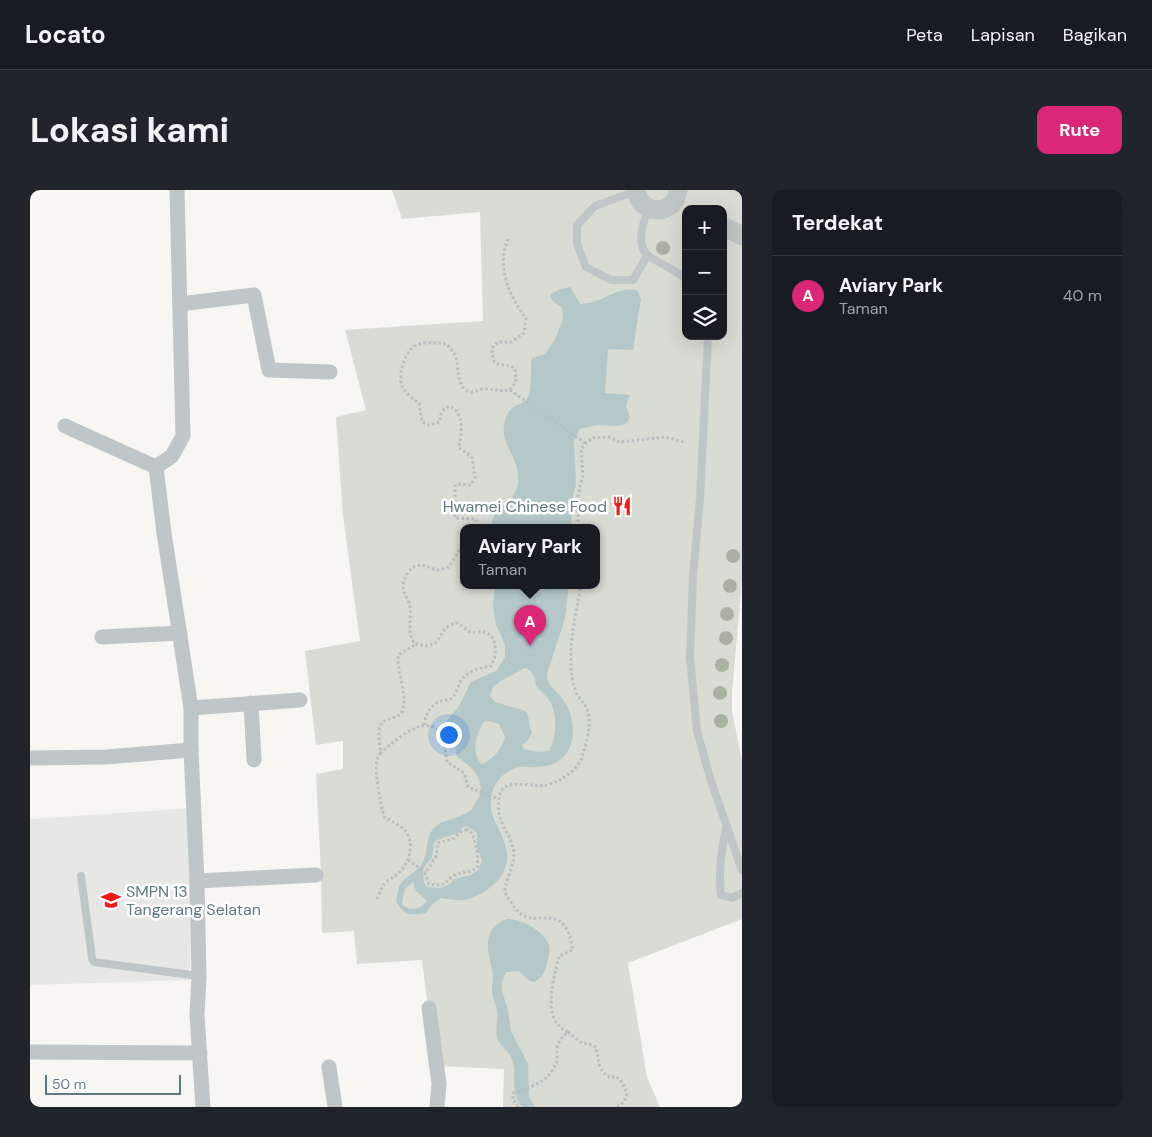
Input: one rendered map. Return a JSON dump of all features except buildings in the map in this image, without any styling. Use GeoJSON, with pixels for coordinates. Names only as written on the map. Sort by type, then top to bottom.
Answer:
{"type":"FeatureCollection","features":[{"type":"Feature","properties":{"kind":"street"},"geometry":{"type":"LineString","coordinates":[[156,467],[172,456],[183,436],[177,190]]}},
{"type":"Feature","properties":{"kind":"street"},"geometry":{"type":"LineString","coordinates":[[636,191],[638,198],[648,208],[662,210],[680,200]]}},
{"type":"Feature","properties":{"kind":"street"},"geometry":{"type":"LineString","coordinates":[[727,228],[742,236]]}},
{"type":"Feature","properties":{"kind":"street"},"geometry":{"type":"LineString","coordinates":[[180,304],[254,295],[269,370],[330,372]]}},
{"type":"Feature","properties":{"kind":"street"},"geometry":{"type":"LineString","coordinates":[[64,426],[156,467]]}},
{"type":"Feature","properties":{"kind":"street"},"geometry":{"type":"LineString","coordinates":[[156,467],[164,533],[191,708],[199,976],[197,1015],[203,1107]]}},
{"type":"Feature","properties":{"kind":"street"},"geometry":{"type":"LineString","coordinates":[[102,637],[180,633]]}},
{"type":"Feature","properties":{"kind":"street"},"geometry":{"type":"LineString","coordinates":[[191,708],[300,700]]}},
{"type":"Feature","properties":{"kind":"street"},"geometry":{"type":"LineString","coordinates":[[251,703],[254,760]]}},
{"type":"Feature","properties":{"kind":"street"},"geometry":{"type":"LineString","coordinates":[[30,758],[106,757],[191,750]]}},
{"type":"Feature","properties":{"kind":"street"},"geometry":{"type":"LineString","coordinates":[[197,881],[316,875]]}},
{"type":"Feature","properties":{"kind":"street"},"geometry":{"type":"LineString","coordinates":[[429,1008],[439,1084],[437,1107]]}},
{"type":"Feature","properties":{"kind":"street"},"geometry":{"type":"LineString","coordinates":[[30,1052],[200,1054]]}},
{"type":"Feature","properties":{"kind":"street"},"geometry":{"type":"LineString","coordinates":[[329,1067],[334,1107]]}},
{"type":"Feature","properties":{"kind":"lane"},"geometry":{"type":"LineString","coordinates":[[636,191],[595,206],[578,225],[577,244],[586,267],[611,280],[633,280],[647,256]]}},
{"type":"Feature","properties":{"kind":"lane"},"geometry":{"type":"LineString","coordinates":[[648,208],[643,224],[641,244],[647,256],[682,276]]}},
{"type":"Feature","properties":{"kind":"lane"},"geometry":{"type":"LineString","coordinates":[[708,340],[700,498],[693,576],[690,657],[697,731],[726,828],[742,870]]}},
{"type":"Feature","properties":{"kind":"lane"},"geometry":{"type":"LineString","coordinates":[[726,828],[718,876],[720,895],[732,898],[742,893]]}},
{"type":"Feature","properties":{"kind":"lane"},"geometry":{"type":"LineString","coordinates":[[81,876],[94,962],[199,976]]}},
{"type":"Feature","properties":{"kind":"path"},"geometry":{"type":"LineString","coordinates":[[508,239],[503,250],[506,284],[518,308],[526,318],[524,333],[511,342],[498,342],[492,348],[493,360],[497,364],[511,366],[515,369],[516,382],[510,390]]}},
{"type":"Feature","properties":{"kind":"path"},"geometry":{"type":"LineString","coordinates":[[476,524],[476,520],[456,518],[455,486],[458,484],[472,485],[475,477],[472,457],[459,448],[460,416],[455,409],[449,406],[440,415],[440,422],[428,425],[422,422],[419,403],[402,386],[401,374],[407,354],[416,345],[434,342],[447,344],[457,360],[461,383],[465,390],[470,392],[482,390],[497,392],[510,390],[586,443]]}},
{"type":"Feature","properties":{"kind":"path"},"geometry":{"type":"LineString","coordinates":[[578,524],[578,496],[583,475],[581,449],[586,443],[593,438],[608,437],[620,442],[664,437],[684,442]]}},
{"type":"Feature","properties":{"kind":"path"},"geometry":{"type":"LineString","coordinates":[[424,725],[426,716],[434,705],[438,702],[450,700],[462,679],[479,668],[491,666],[496,657],[495,644],[491,636],[486,632],[472,632],[457,623],[442,630],[437,642],[428,646],[415,644],[411,638],[409,630],[410,604],[403,590],[406,577],[411,569],[417,566],[424,565],[438,570],[450,567],[460,549]]}},
{"type":"Feature","properties":{"kind":"path"},"geometry":{"type":"LineString","coordinates":[[580,589],[571,645],[571,659],[574,686],[587,709],[589,721],[581,758],[576,768],[563,779],[547,785],[519,784],[506,786],[500,792],[498,814],[512,844],[514,856],[512,871],[505,887],[505,893],[516,911],[523,917],[553,918],[563,922],[570,936],[573,950],[559,956],[553,982],[551,1004],[554,1018],[559,1028],[568,1032],[582,1043],[596,1048],[598,1066],[604,1074],[611,1078],[614,1076],[624,1084],[627,1094],[624,1102],[617,1107]]}},
{"type":"Feature","properties":{"kind":"path"},"geometry":{"type":"LineString","coordinates":[[377,899],[381,888],[387,881],[397,875],[411,853],[411,844],[406,832],[402,827],[384,817],[376,762],[380,753],[380,727],[383,721],[398,716],[402,712],[404,702],[397,665],[398,656],[403,650],[412,648],[415,644]]}},
{"type":"Feature","properties":{"kind":"path"},"geometry":{"type":"LineString","coordinates":[[380,753],[408,731],[424,725],[439,730],[446,740],[447,762],[464,773],[468,787],[499,799]]}},
{"type":"Feature","properties":{"kind":"path"},"geometry":{"type":"LineString","coordinates":[[469,830],[473,833],[478,856],[477,868],[456,874],[445,884],[436,886],[429,884],[426,880],[426,872],[436,856],[438,843],[454,838],[462,831],[469,830]]}},
{"type":"Feature","properties":{"kind":"path"},"geometry":{"type":"LineString","coordinates":[[408,860],[426,872]]}},
{"type":"Feature","properties":{"kind":"path"},"geometry":{"type":"LineString","coordinates":[[518,1107],[513,1099],[513,1093],[531,1088],[542,1081],[552,1070],[557,1060],[557,1048],[568,1032]]}},
{"type":"Feature","properties":{"kind":"shaded area"},"geometry":{"type":"Polygon","coordinates":[[[392,190],[742,190],[742,580],[732,711],[742,761],[742,919],[628,963],[647,1077],[660,1107],[503,1107],[504,1069],[435,1066],[422,960],[357,964],[354,931],[322,933],[316,774],[343,769],[343,741],[316,745],[305,651],[360,641],[343,516],[336,417],[366,410],[345,330],[483,321],[480,212],[402,219],[392,190]]]}},
{"type":"Feature","properties":{"kind":"shaded area"},"geometry":{"type":"Polygon","coordinates":[[[570,287],[580,304],[594,302],[621,291],[637,290],[641,299],[633,350],[608,349],[605,393],[630,395],[626,406],[630,417],[627,423],[618,426],[597,425],[580,429],[574,441],[576,485],[572,500],[571,524],[492,524],[499,509],[516,491],[518,484],[517,467],[505,440],[504,426],[506,418],[512,408],[526,400],[529,395],[532,358],[545,354],[555,339],[563,319],[562,308],[550,296],[560,289],[570,287]]]}},
{"type":"Feature","properties":{"kind":"shaded area"},"geometry":{"type":"Polygon","coordinates":[[[495,589],[569,589],[565,618],[547,678],[565,702],[572,719],[573,730],[570,748],[563,758],[548,766],[522,767],[508,772],[493,788],[491,798],[492,812],[503,838],[507,854],[503,873],[498,881],[473,897],[464,900],[441,898],[426,913],[408,914],[396,902],[398,889],[403,880],[423,862],[431,832],[441,823],[471,810],[480,793],[481,787],[477,775],[457,757],[453,735],[447,731],[446,722],[459,706],[471,682],[496,671],[505,657],[505,645],[496,625],[493,606],[495,589]],[[525,668],[499,682],[493,687],[490,696],[495,702],[526,711],[532,733],[522,745],[523,749],[539,752],[549,751],[554,736],[555,724],[552,705],[536,686],[532,673],[525,668]],[[490,721],[484,722],[476,743],[476,754],[481,764],[490,760],[496,754],[505,737],[499,724],[490,721]],[[466,826],[458,833],[437,840],[434,843],[432,858],[424,867],[423,873],[424,883],[427,887],[440,888],[450,884],[454,879],[471,875],[478,870],[482,861],[477,847],[477,833],[466,826]],[[413,882],[405,889],[402,901],[403,906],[416,908],[422,906],[427,901],[416,891],[413,882]]]}},
{"type":"Feature","properties":{"kind":"shaded area","name":"SMPN 13 Tangerang Selatan"},"geometry":{"type":"Polygon","coordinates":[[[193,808],[190,980],[30,985],[30,819],[193,808]]]}},
{"type":"Feature","properties":{"kind":"shaded area"},"geometry":{"type":"Polygon","coordinates":[[[507,919],[531,926],[542,935],[550,947],[545,970],[537,980],[534,982],[525,978],[519,971],[506,972],[502,982],[502,991],[508,1010],[511,1031],[528,1064],[529,1097],[535,1107],[522,1107],[516,1097],[512,1059],[498,1041],[496,1035],[497,1011],[492,992],[493,975],[488,940],[493,928],[507,919]]]}},
{"type":"Feature","properties":{"kind":"place","name":"Hwamei Chinese Food"},"geometry":{"type":"Point","coordinates":[622,506]}},
{"type":"Feature","properties":{"kind":"place","name":"Aviary Park"},"geometry":{"type":"Point","coordinates":[530,646]}},
{"type":"Feature","properties":{"kind":"place","name":"SMPN 13 Tangerang Selatan"},"geometry":{"type":"Point","coordinates":[111,900]}}]}
